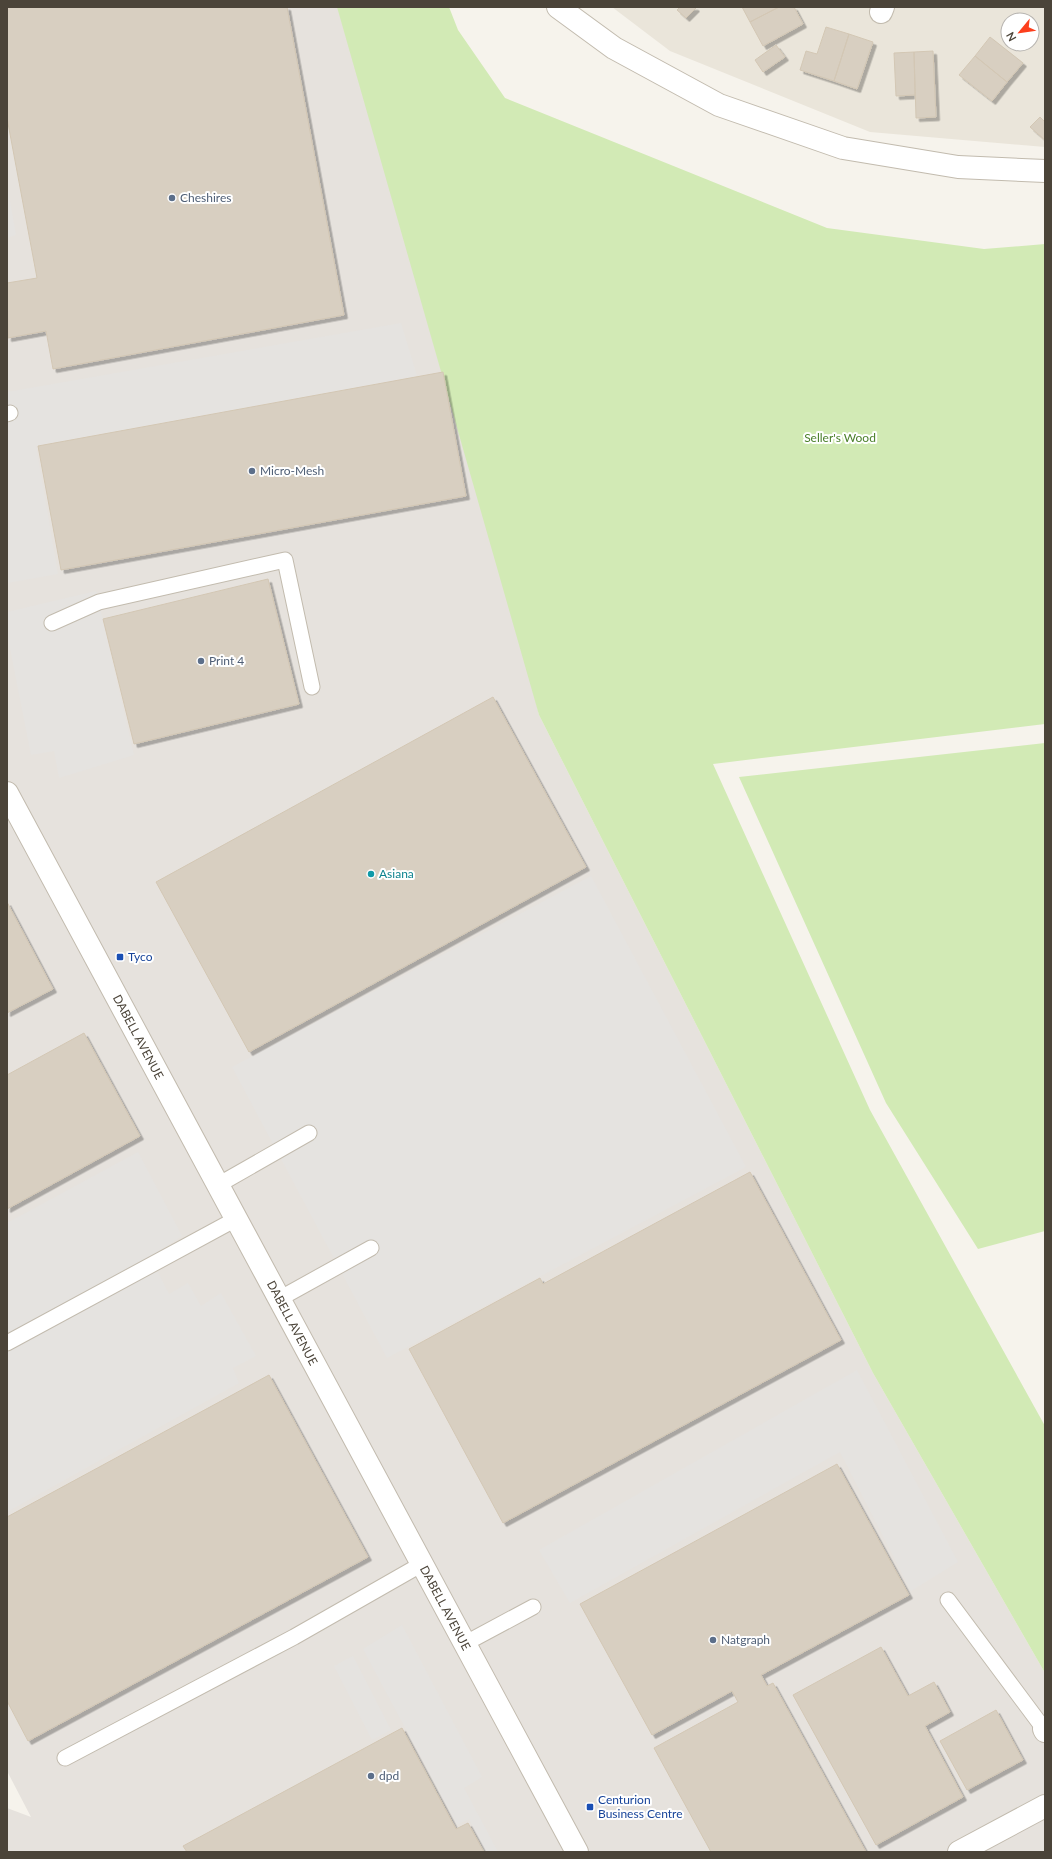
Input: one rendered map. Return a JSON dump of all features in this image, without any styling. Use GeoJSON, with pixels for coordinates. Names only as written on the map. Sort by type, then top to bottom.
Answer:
{"type":"FeatureCollection","features":[{"type":"Feature","properties":{"kind":"street"},"geometry":{"type":"LineString","coordinates":[[558,7],[614,48],[719,104],[843,148],[958,167],[1045,170]]}},
{"type":"Feature","properties":{"kind":"street","name":"DABELL AVENUE"},"geometry":{"type":"LineString","coordinates":[[7,793],[576,1852]]}},
{"type":"Feature","properties":{"kind":"street"},"geometry":{"type":"LineString","coordinates":[[959,1852],[1045,1806]]}},
{"type":"Feature","properties":{"kind":"lane"},"geometry":{"type":"LineString","coordinates":[[52,623],[99,602],[285,560],[312,687]]}},
{"type":"Feature","properties":{"kind":"lane"},"geometry":{"type":"LineString","coordinates":[[218,1185],[309,1133]]}},
{"type":"Feature","properties":{"kind":"lane"},"geometry":{"type":"LineString","coordinates":[[7,1342],[236,1220]]}},
{"type":"Feature","properties":{"kind":"lane"},"geometry":{"type":"LineString","coordinates":[[279,1299],[371,1248]]}},
{"type":"Feature","properties":{"kind":"lane"},"geometry":{"type":"LineString","coordinates":[[65,1758],[294,1637],[422,1564]]}},
{"type":"Feature","properties":{"kind":"lane"},"geometry":{"type":"LineString","coordinates":[[948,1600],[1044,1730]]}},
{"type":"Feature","properties":{"kind":"lane"},"geometry":{"type":"LineString","coordinates":[[464,1644],[533,1607]]}},
{"type":"Feature","properties":{"kind":"shaded area"},"geometry":{"type":"Polygon","coordinates":[[[7,7],[377,7],[539,715],[873,1373],[1045,1673],[1045,1852],[7,1852],[7,1808],[31,1817],[7,1771],[7,7]]]}},
{"type":"Feature","properties":{"kind":"shaded area"},"geometry":{"type":"Polygon","coordinates":[[[612,7],[1045,7],[1045,147],[870,132],[670,51],[612,7]]]}},
{"type":"Feature","properties":{"kind":"shaded area"},"geometry":{"type":"Polygon","coordinates":[[[7,184],[16,235],[7,238],[7,184]]]}},
{"type":"Feature","properties":{"kind":"shaded area"},"geometry":{"type":"Polygon","coordinates":[[[401,323],[417,376],[36,446],[58,574],[7,583],[7,392],[401,323]]]}},
{"type":"Feature","properties":{"kind":"shaded area"},"geometry":{"type":"Polygon","coordinates":[[[96,591],[134,755],[59,778],[54,751],[31,755],[7,633],[7,612],[96,591]]]}},
{"type":"Feature","properties":{"kind":"shaded area"},"geometry":{"type":"Polygon","coordinates":[[[591,876],[746,1167],[387,1358],[232,1067],[591,876]]]}},
{"type":"Feature","properties":{"kind":"shaded area"},"geometry":{"type":"Polygon","coordinates":[[[138,1152],[182,1236],[150,1257],[169,1294],[188,1283],[201,1306],[221,1293],[256,1356],[233,1368],[239,1383],[7,1512],[7,1223],[138,1152]]]}},
{"type":"Feature","properties":{"kind":"shaded area"},"geometry":{"type":"Polygon","coordinates":[[[857,1370],[958,1562],[911,1591],[840,1452],[570,1603],[539,1550],[857,1370]]]}},
{"type":"Feature","properties":{"kind":"shaded area"},"geometry":{"type":"Polygon","coordinates":[[[402,1625],[482,1777],[464,1788],[498,1852],[486,1852],[469,1819],[457,1825],[363,1649],[402,1625]]]}},
{"type":"Feature","properties":{"kind":"shaded area"},"geometry":{"type":"Polygon","coordinates":[[[353,1656],[391,1730],[372,1740],[334,1666],[353,1656]]]}},
{"type":"Feature","properties":{"kind":"green space","name":"Seller's Wood"},"geometry":{"type":"Polygon","coordinates":[[[337,7],[449,7],[458,30],[505,98],[827,228],[984,249],[1045,244],[1045,724],[713,764],[870,1110],[1045,1426],[1045,1673],[873,1373],[539,715],[337,7]]]}},
{"type":"Feature","properties":{"kind":"green space"},"geometry":{"type":"Polygon","coordinates":[[[1045,743],[1045,1231],[978,1249],[886,1103],[739,777],[1045,743]]]}},
{"type":"Feature","properties":{"kind":"building","name":"Cheshires"},"geometry":{"type":"Polygon","coordinates":[[[7,7],[287,7],[344,315],[53,369],[46,331],[8,338],[7,283],[37,278],[7,118],[7,7]]]}},
{"type":"Feature","properties":{"kind":"building"},"geometry":{"type":"Polygon","coordinates":[[[680,7],[696,8],[686,18],[677,10],[680,7]]]}},
{"type":"Feature","properties":{"kind":"building"},"geometry":{"type":"Polygon","coordinates":[[[742,7],[779,7],[750,22],[742,7]]]}},
{"type":"Feature","properties":{"kind":"building"},"geometry":{"type":"Polygon","coordinates":[[[779,7],[794,7],[803,24],[763,46],[750,22],[779,7]]]}},
{"type":"Feature","properties":{"kind":"building"},"geometry":{"type":"Polygon","coordinates":[[[826,27],[849,34],[834,81],[800,70],[806,51],[817,54],[826,27]]]}},
{"type":"Feature","properties":{"kind":"building"},"geometry":{"type":"Polygon","coordinates":[[[849,34],[873,42],[857,89],[834,81],[849,34]]]}},
{"type":"Feature","properties":{"kind":"building"},"geometry":{"type":"Polygon","coordinates":[[[990,37],[1000,45],[1000,52],[1009,52],[1023,63],[1007,82],[975,56],[990,37]]]}},
{"type":"Feature","properties":{"kind":"building"},"geometry":{"type":"Polygon","coordinates":[[[776,45],[785,57],[763,72],[755,60],[776,45]]]}},
{"type":"Feature","properties":{"kind":"building"},"geometry":{"type":"Polygon","coordinates":[[[933,51],[936,117],[916,118],[914,52],[933,51]]]}},
{"type":"Feature","properties":{"kind":"building"},"geometry":{"type":"Polygon","coordinates":[[[914,52],[915,95],[896,96],[894,53],[914,52]]]}},
{"type":"Feature","properties":{"kind":"building"},"geometry":{"type":"Polygon","coordinates":[[[975,56],[1007,82],[992,101],[959,75],[975,56]]]}},
{"type":"Feature","properties":{"kind":"building"},"geometry":{"type":"Polygon","coordinates":[[[1040,117],[1045,122],[1045,140],[1030,127],[1040,117]]]}},
{"type":"Feature","properties":{"kind":"building","name":"Micro-Mesh"},"geometry":{"type":"Polygon","coordinates":[[[443,372],[466,496],[61,570],[38,446],[443,372]]]}},
{"type":"Feature","properties":{"kind":"building","name":"Print 4"},"geometry":{"type":"Polygon","coordinates":[[[268,579],[299,704],[134,744],[103,619],[268,579]]]}},
{"type":"Feature","properties":{"kind":"building","name":"Asiana"},"geometry":{"type":"Polygon","coordinates":[[[493,697],[586,867],[249,1052],[156,882],[493,697]]]}},
{"type":"Feature","properties":{"kind":"building"},"geometry":{"type":"Polygon","coordinates":[[[7,902],[53,989],[7,1013],[7,902]]]}},
{"type":"Feature","properties":{"kind":"building"},"geometry":{"type":"Polygon","coordinates":[[[84,1033],[140,1136],[7,1209],[7,1075],[84,1033]]]}},
{"type":"Feature","properties":{"kind":"building"},"geometry":{"type":"Polygon","coordinates":[[[750,1172],[841,1340],[503,1523],[409,1349],[540,1278],[543,1284],[750,1172]]]}},
{"type":"Feature","properties":{"kind":"building"},"geometry":{"type":"Polygon","coordinates":[[[269,1375],[368,1557],[28,1741],[7,1701],[7,1517],[269,1375]]]}},
{"type":"Feature","properties":{"kind":"building","name":"Natgraph"},"geometry":{"type":"Polygon","coordinates":[[[837,1464],[909,1595],[761,1675],[767,1686],[773,1683],[866,1852],[711,1852],[654,1748],[738,1702],[732,1691],[652,1735],[580,1604],[837,1464]]]}},
{"type":"Feature","properties":{"kind":"building"},"geometry":{"type":"Polygon","coordinates":[[[881,1647],[908,1696],[934,1682],[950,1712],[925,1726],[963,1797],[876,1845],[793,1695],[881,1647]]]}},
{"type":"Feature","properties":{"kind":"building"},"geometry":{"type":"Polygon","coordinates":[[[996,1710],[1023,1760],[967,1790],[940,1741],[996,1710]]]}},
{"type":"Feature","properties":{"kind":"building","name":"dpd"},"geometry":{"type":"Polygon","coordinates":[[[402,1728],[456,1829],[468,1823],[484,1852],[187,1852],[183,1846],[402,1728]]]}},
{"type":"Feature","properties":{"kind":"place","name":"Cheshires"},"geometry":{"type":"Point","coordinates":[172,198]}},
{"type":"Feature","properties":{"kind":"place","name":"Micro-Mesh"},"geometry":{"type":"Point","coordinates":[252,471]}},
{"type":"Feature","properties":{"kind":"place","name":"Print 4"},"geometry":{"type":"Point","coordinates":[201,661]}},
{"type":"Feature","properties":{"kind":"place","name":"Asiana"},"geometry":{"type":"Point","coordinates":[371,874]}},
{"type":"Feature","properties":{"kind":"place","name":"Tyco"},"geometry":{"type":"Point","coordinates":[120,957]}},
{"type":"Feature","properties":{"kind":"place","name":"Natgraph"},"geometry":{"type":"Point","coordinates":[713,1640]}},
{"type":"Feature","properties":{"kind":"place","name":"dpd"},"geometry":{"type":"Point","coordinates":[371,1776]}},
{"type":"Feature","properties":{"kind":"place","name":"Centurion Business Centre"},"geometry":{"type":"Point","coordinates":[590,1807]}}]}
